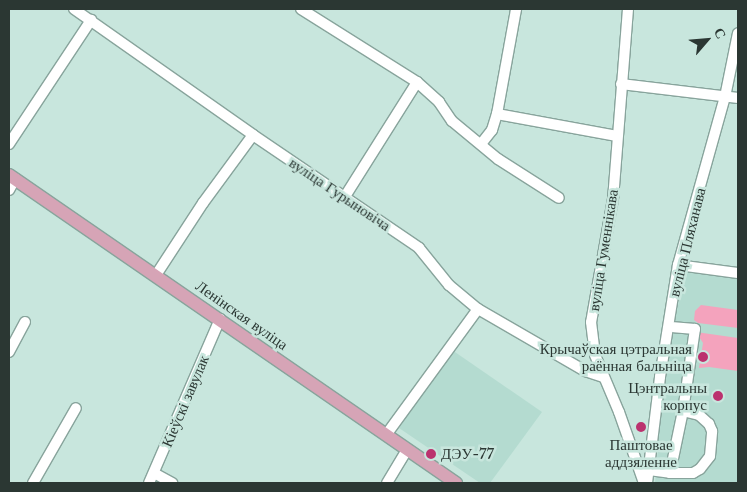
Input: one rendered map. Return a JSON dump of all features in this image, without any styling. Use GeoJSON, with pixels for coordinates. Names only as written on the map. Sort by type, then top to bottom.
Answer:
{"type":"FeatureCollection","features":[{"type":"Feature","properties":{"kind":"main road","name":"Ленінская вуліца"},"geometry":{"type":"LineString","coordinates":[[11,181],[156,275],[456,483]]}},
{"type":"Feature","properties":{"kind":"street","name":"вуліца Гурыновіча"},"geometry":{"type":"LineString","coordinates":[[74,9],[253,135],[419,248],[449,285],[478,309],[585,371],[604,377]]}},
{"type":"Feature","properties":{"kind":"street"},"geometry":{"type":"LineString","coordinates":[[301,9],[417,82],[439,102],[452,121],[498,158],[560,198]]}},
{"type":"Feature","properties":{"kind":"street"},"geometry":{"type":"LineString","coordinates":[[481,144],[492,130],[498,114],[516,9]]}},
{"type":"Feature","properties":{"kind":"street","name":"вуліца Гуменнікава"},"geometry":{"type":"LineString","coordinates":[[628,9],[613,199],[591,322],[595,355],[646,483]]}},
{"type":"Feature","properties":{"kind":"street"},"geometry":{"type":"LineString","coordinates":[[9,144],[91,20]]}},
{"type":"Feature","properties":{"kind":"street","name":"вуліца Пляханава"},"geometry":{"type":"LineString","coordinates":[[646,483],[660,377],[678,265],[725,97],[738,33]]}},
{"type":"Feature","properties":{"kind":"street"},"geometry":{"type":"LineString","coordinates":[[344,198],[417,82]]}},
{"type":"Feature","properties":{"kind":"street"},"geometry":{"type":"LineString","coordinates":[[621,84],[738,98]]}},
{"type":"Feature","properties":{"kind":"street"},"geometry":{"type":"LineString","coordinates":[[498,114],[617,136]]}},
{"type":"Feature","properties":{"kind":"street"},"geometry":{"type":"LineString","coordinates":[[156,275],[203,204],[253,135]]}},
{"type":"Feature","properties":{"kind":"street"},"geometry":{"type":"LineString","coordinates":[[678,265],[738,273]]}},
{"type":"Feature","properties":{"kind":"street"},"geometry":{"type":"LineString","coordinates":[[386,435],[478,309]]}},
{"type":"Feature","properties":{"kind":"street","name":"Кіеўскі завулак"},"geometry":{"type":"LineString","coordinates":[[149,483],[220,319]]}},
{"type":"Feature","properties":{"kind":"street"},"geometry":{"type":"LineString","coordinates":[[9,352],[25,322]]}},
{"type":"Feature","properties":{"kind":"street"},"geometry":{"type":"LineString","coordinates":[[670,473],[695,329],[674,327]]}},
{"type":"Feature","properties":{"kind":"street"},"geometry":{"type":"LineString","coordinates":[[33,483],[76,408]]}},
{"type":"Feature","properties":{"kind":"street"},"geometry":{"type":"LineString","coordinates":[[649,470],[670,473],[693,473],[700,469],[710,456],[712,442],[709,424],[699,415],[682,411]]}},
{"type":"Feature","properties":{"kind":"street"},"geometry":{"type":"LineString","coordinates":[[387,483],[407,450]]}},
{"type":"Feature","properties":{"kind":"street"},"geometry":{"type":"LineString","coordinates":[[154,473],[172,483]]}},
{"type":"Feature","properties":{"kind":"shaded area","name":"Крычаўская цэтральная раённая бальніца"},"geometry":{"type":"Polygon","coordinates":[[[689,270],[738,277],[738,483],[655,483],[663,388],[661,387],[685,272],[689,270]]]}},
{"type":"Feature","properties":{"kind":"shaded area"},"geometry":{"type":"Polygon","coordinates":[[[701,305],[738,310],[738,328],[698,323],[694,320],[695,311],[701,305]]]}},
{"type":"Feature","properties":{"kind":"shaded area"},"geometry":{"type":"Polygon","coordinates":[[[696,332],[738,338],[738,371],[709,367],[699,368],[703,343],[696,332]]]}},
{"type":"Feature","properties":{"kind":"shaded area","name":"ДЭУ-77"},"geometry":{"type":"Polygon","coordinates":[[[452,350],[542,412],[490,483],[480,483],[399,428],[452,350]]]}},
{"type":"Feature","properties":{"kind":"place","name":"Крычаўская цэтральная раённая бальніца"},"geometry":{"type":"Point","coordinates":[703,357]}},
{"type":"Feature","properties":{"kind":"place","name":"Цэнтральны корпус"},"geometry":{"type":"Point","coordinates":[718,396]}},
{"type":"Feature","properties":{"kind":"place","name":"Паштовае аддзяленне"},"geometry":{"type":"Point","coordinates":[641,427]}},
{"type":"Feature","properties":{"kind":"place","name":"ДЭУ-77"},"geometry":{"type":"Point","coordinates":[431,454]}}]}
